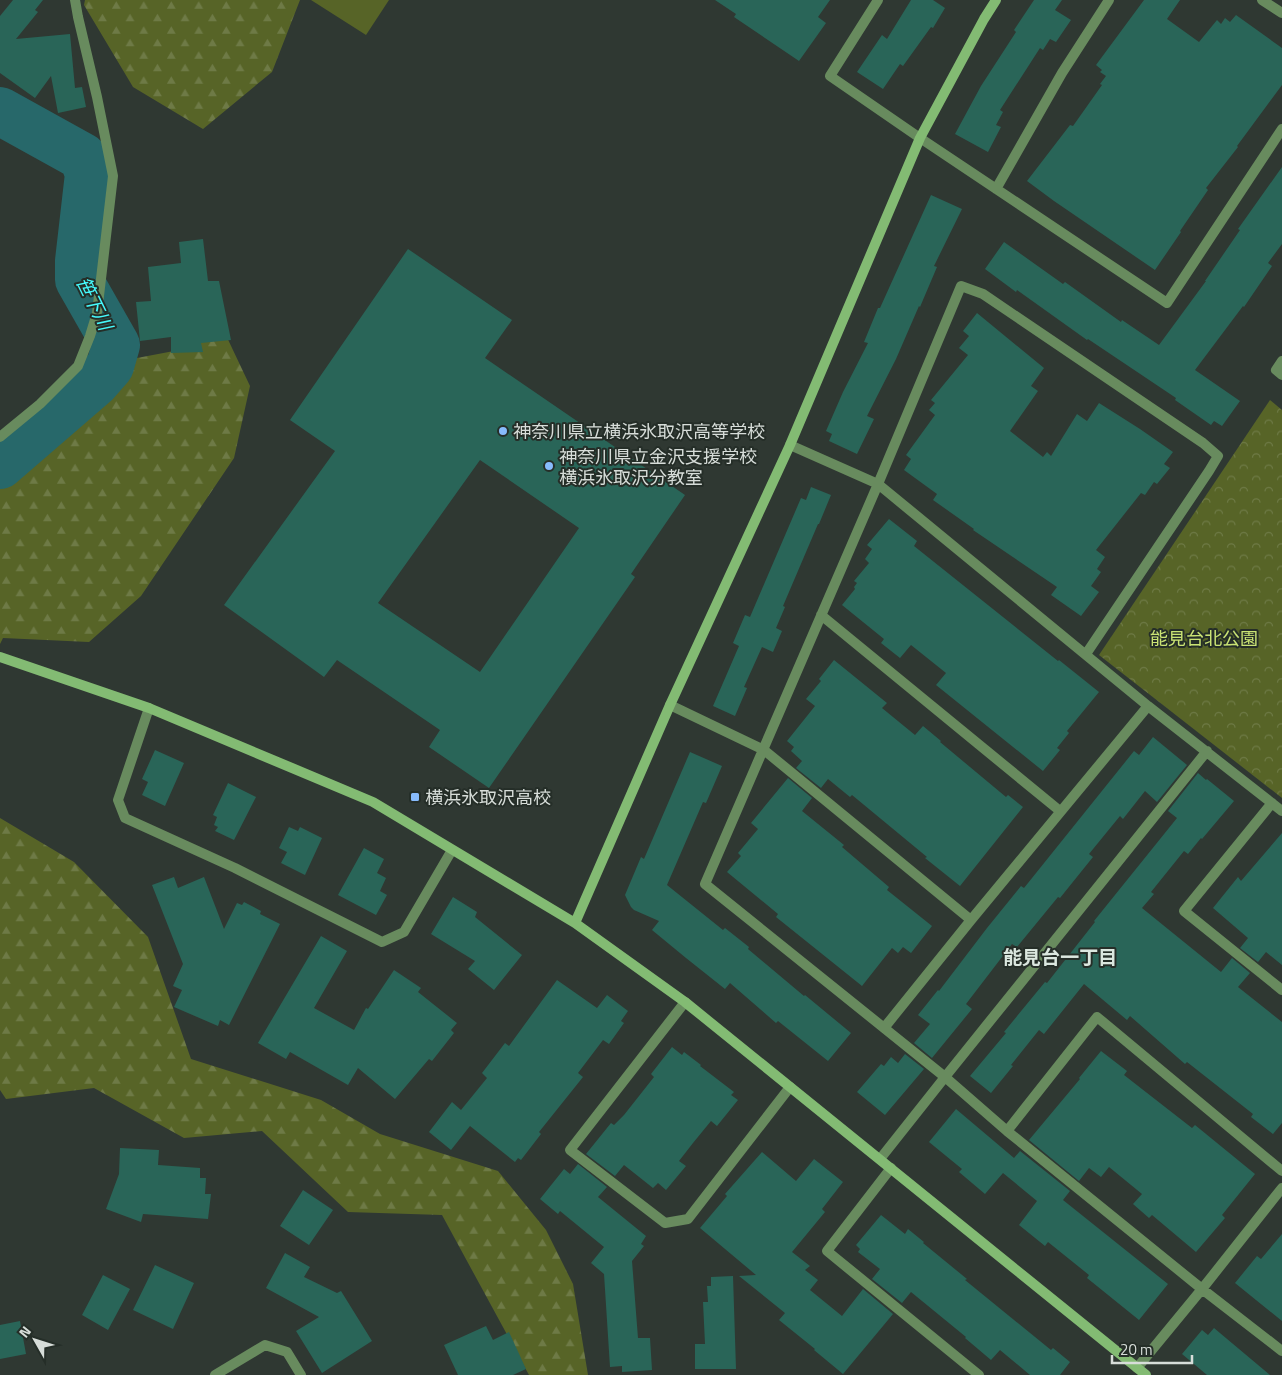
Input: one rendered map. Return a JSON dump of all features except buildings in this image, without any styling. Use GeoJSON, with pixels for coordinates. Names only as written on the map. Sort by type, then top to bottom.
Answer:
{"type":"FeatureCollection","features":[{"type":"Feature","properties":{"kind":"street"},"geometry":{"type":"LineString","coordinates":[[0,438],[40,404],[78,366],[97,313],[113,176],[75,0]]}},
{"type":"Feature","properties":{"kind":"street"},"geometry":{"type":"LineString","coordinates":[[878,0],[830,76],[1167,303],[1282,129]]}},
{"type":"Feature","properties":{"kind":"street"},"geometry":{"type":"LineString","coordinates":[[575,923],[670,705],[790,445],[920,138],[996,0]]}},
{"type":"Feature","properties":{"kind":"street"},"geometry":{"type":"LineString","coordinates":[[996,189],[1062,73],[1110,0]]}},
{"type":"Feature","properties":{"kind":"street"},"geometry":{"type":"LineString","coordinates":[[1262,0],[1282,13]]}},
{"type":"Feature","properties":{"kind":"street"},"geometry":{"type":"LineString","coordinates":[[1086,654],[1218,456],[983,294],[961,286],[878,484],[705,884],[945,1077],[1007,1131],[1282,1351]]}},
{"type":"Feature","properties":{"kind":"street"},"geometry":{"type":"LineString","coordinates":[[1282,361],[1276,370],[1282,375]]}},
{"type":"Feature","properties":{"kind":"street"},"geometry":{"type":"LineString","coordinates":[[790,445],[878,484],[1148,706],[1282,811]]}},
{"type":"Feature","properties":{"kind":"street"},"geometry":{"type":"LineString","coordinates":[[821,615],[1060,811]]}},
{"type":"Feature","properties":{"kind":"street"},"geometry":{"type":"LineString","coordinates":[[0,657],[149,708],[373,802],[575,923],[685,1002],[1146,1375]]}},
{"type":"Feature","properties":{"kind":"street"},"geometry":{"type":"LineString","coordinates":[[670,705],[764,750],[970,920]]}},
{"type":"Feature","properties":{"kind":"street"},"geometry":{"type":"LineString","coordinates":[[884,1028],[970,920],[1148,706]]}},
{"type":"Feature","properties":{"kind":"street"},"geometry":{"type":"LineString","coordinates":[[149,708],[118,800],[125,818],[235,868],[382,942],[404,932],[452,850]]}},
{"type":"Feature","properties":{"kind":"street"},"geometry":{"type":"LineString","coordinates":[[880,1160],[1207,751]]}},
{"type":"Feature","properties":{"kind":"street"},"geometry":{"type":"LineString","coordinates":[[1272,803],[1184,911],[1282,990]]}},
{"type":"Feature","properties":{"kind":"street"},"geometry":{"type":"LineString","coordinates":[[685,1002],[570,1150],[665,1223],[688,1219],[790,1087]]}},
{"type":"Feature","properties":{"kind":"street"},"geometry":{"type":"LineString","coordinates":[[1007,1131],[1096,1017],[1282,1171]]}},
{"type":"Feature","properties":{"kind":"street"},"geometry":{"type":"LineString","coordinates":[[891,1168],[827,1251],[979,1375]]}},
{"type":"Feature","properties":{"kind":"street"},"geometry":{"type":"LineString","coordinates":[[1137,1368],[1282,1188]]}},
{"type":"Feature","properties":{"kind":"street"},"geometry":{"type":"LineString","coordinates":[[216,1375],[265,1345],[288,1352],[301,1375]]}},
{"type":"Feature","properties":{"kind":"green space"},"geometry":{"type":"Polygon","coordinates":[[[85,0],[300,0],[272,72],[203,129],[133,87],[84,5],[85,0]]]}},
{"type":"Feature","properties":{"kind":"green space"},"geometry":{"type":"Polygon","coordinates":[[[311,0],[389,0],[366,35],[311,0]]]}},
{"type":"Feature","properties":{"kind":"green space"},"geometry":{"type":"Polygon","coordinates":[[[223,329],[250,386],[234,458],[141,596],[89,642],[3,638],[0,644],[0,464],[19,423],[100,365],[174,351],[223,329]]]}},
{"type":"Feature","properties":{"kind":"green space","name":"能見台北公園"},"geometry":{"type":"Polygon","coordinates":[[[1270,400],[1282,410],[1282,798],[1099,655],[1270,400]]]}},
{"type":"Feature","properties":{"kind":"green space"},"geometry":{"type":"Polygon","coordinates":[[[0,818],[74,862],[148,937],[191,1059],[321,1100],[380,1134],[498,1171],[546,1230],[573,1284],[588,1375],[529,1375],[442,1215],[348,1212],[262,1131],[184,1138],[94,1088],[6,1099],[0,1090],[0,818]]]}},
{"type":"Feature","properties":{"kind":"waterway","name":"笹下川"},"geometry":{"type":"LineString","coordinates":[[0,111],[83,157],[89,174],[79,261],[79,280],[116,345],[110,366],[96,382],[0,465]]}},
{"type":"Feature","properties":{"kind":"place","name":"神奈川県立横浜氷取沢高等学校"},"geometry":{"type":"Point","coordinates":[503,431]}},
{"type":"Feature","properties":{"kind":"place","name":"神奈川県立金沢支援学校 横浜氷取沢分教室"},"geometry":{"type":"Point","coordinates":[549,466]}},
{"type":"Feature","properties":{"kind":"place","name":"横浜氷取沢高校"},"geometry":{"type":"Point","coordinates":[415,797]}},
{"type":"Feature","properties":{"kind":"district","name":"能見台一丁目"},"geometry":{"type":"Point","coordinates":[1060,956]}}]}
